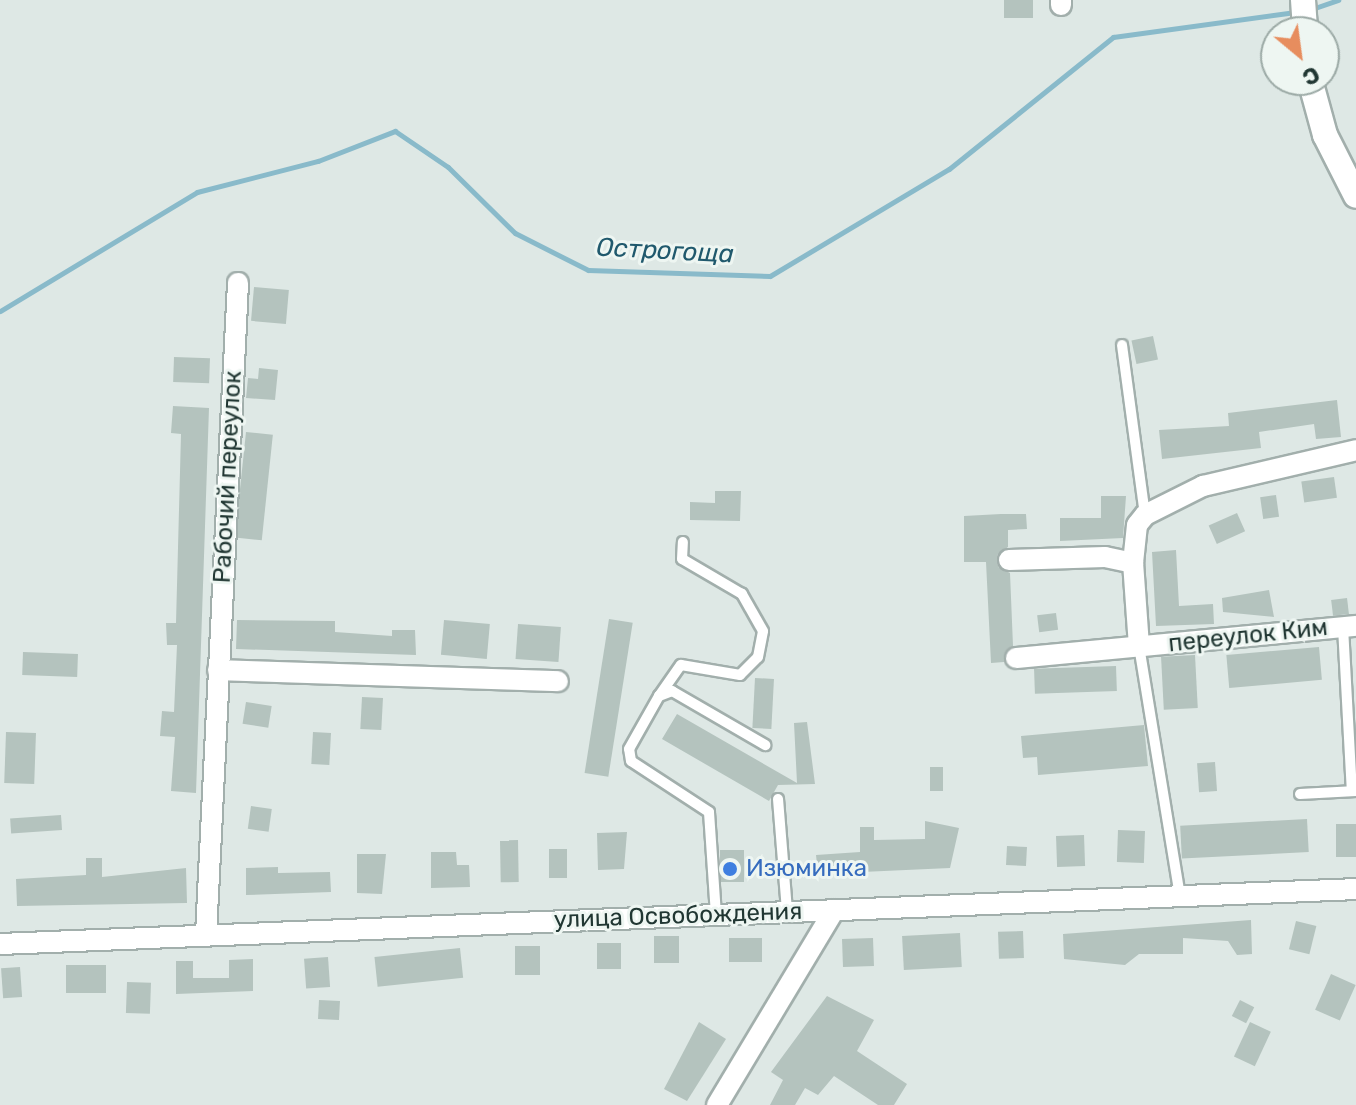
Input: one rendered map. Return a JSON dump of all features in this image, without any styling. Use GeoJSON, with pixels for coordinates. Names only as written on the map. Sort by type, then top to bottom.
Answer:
{"type":"FeatureCollection","features":[{"type":"Feature","properties":{"kind":"main road"},"geometry":{"type":"LineString","coordinates":[[1314,96],[1325,135],[1356,196]]}},
{"type":"Feature","properties":{"kind":"street","name":"Рабочий переулок"},"geometry":{"type":"LineString","coordinates":[[206,935],[238,283]]}},
{"type":"Feature","properties":{"kind":"street"},"geometry":{"type":"LineString","coordinates":[[1145,515],[1203,486],[1356,450]]}},
{"type":"Feature","properties":{"kind":"street","name":"переулок Ким"},"geometry":{"type":"LineString","coordinates":[[1139,646],[1133,563],[1137,525],[1145,515]]}},
{"type":"Feature","properties":{"kind":"street"},"geometry":{"type":"LineString","coordinates":[[1009,560],[1105,557],[1133,563]]}},
{"type":"Feature","properties":{"kind":"street","name":"переулок Ким"},"geometry":{"type":"LineString","coordinates":[[1016,658],[1350,626]]}},
{"type":"Feature","properties":{"kind":"street"},"geometry":{"type":"LineString","coordinates":[[218,670],[558,681]]}},
{"type":"Feature","properties":{"kind":"street","name":"улица Освобождения"},"geometry":{"type":"LineString","coordinates":[[0,944],[1356,889]]}},
{"type":"Feature","properties":{"kind":"street"},"geometry":{"type":"LineString","coordinates":[[717,1105],[834,910]]}},
{"type":"Feature","properties":{"kind":"lane"},"geometry":{"type":"LineString","coordinates":[[1122,345],[1145,515]]}},
{"type":"Feature","properties":{"kind":"lane"},"geometry":{"type":"LineString","coordinates":[[683,542],[682,559],[742,594],[763,631],[758,657],[740,675],[681,665],[633,737],[631,761],[709,812],[716,915]]}},
{"type":"Feature","properties":{"kind":"lane"},"geometry":{"type":"LineString","coordinates":[[1300,794],[1354,791],[1350,626]]}},
{"type":"Feature","properties":{"kind":"lane"},"geometry":{"type":"LineString","coordinates":[[1139,646],[1180,896]]}},
{"type":"Feature","properties":{"kind":"lane"},"geometry":{"type":"LineString","coordinates":[[659,696],[672,691],[765,745]]}},
{"type":"Feature","properties":{"kind":"lane"},"geometry":{"type":"LineString","coordinates":[[778,799],[787,912]]}},
{"type":"Feature","properties":{"kind":"building"},"geometry":{"type":"Polygon","coordinates":[[[1004,0],[1033,0],[1033,18],[1004,18],[1004,0]]]}},
{"type":"Feature","properties":{"kind":"building"},"geometry":{"type":"Polygon","coordinates":[[[254,287],[289,290],[286,324],[251,321],[254,287]]]}},
{"type":"Feature","properties":{"kind":"building"},"geometry":{"type":"Polygon","coordinates":[[[1153,336],[1158,359],[1136,364],[1131,341],[1153,336]]]}},
{"type":"Feature","properties":{"kind":"building"},"geometry":{"type":"Polygon","coordinates":[[[174,357],[210,358],[209,383],[173,382],[174,357]]]}},
{"type":"Feature","properties":{"kind":"building"},"geometry":{"type":"Polygon","coordinates":[[[259,368],[278,370],[275,400],[246,398],[248,378],[258,379],[259,368]]]}},
{"type":"Feature","properties":{"kind":"building"},"geometry":{"type":"Polygon","coordinates":[[[1337,400],[1341,437],[1316,439],[1314,424],[1259,432],[1261,448],[1162,459],[1159,430],[1229,426],[1228,413],[1337,400]]]}},
{"type":"Feature","properties":{"kind":"building"},"geometry":{"type":"Polygon","coordinates":[[[173,406],[209,408],[196,793],[171,791],[175,737],[160,736],[162,711],[174,712],[177,645],[167,645],[166,623],[176,623],[181,434],[171,433],[173,406]]]}},
{"type":"Feature","properties":{"kind":"building"},"geometry":{"type":"Polygon","coordinates":[[[246,432],[273,435],[262,540],[235,537],[246,432]]]}},
{"type":"Feature","properties":{"kind":"building"},"geometry":{"type":"Polygon","coordinates":[[[1334,477],[1337,498],[1304,502],[1301,482],[1334,477]]]}},
{"type":"Feature","properties":{"kind":"building"},"geometry":{"type":"Polygon","coordinates":[[[715,491],[741,491],[740,521],[690,520],[690,502],[715,503],[715,491]]]}},
{"type":"Feature","properties":{"kind":"building"},"geometry":{"type":"Polygon","coordinates":[[[1276,495],[1279,517],[1263,519],[1260,497],[1276,495]]]}},
{"type":"Feature","properties":{"kind":"building"},"geometry":{"type":"Polygon","coordinates":[[[1101,496],[1126,496],[1123,538],[1060,541],[1060,518],[1101,518],[1101,496]]]}},
{"type":"Feature","properties":{"kind":"building"},"geometry":{"type":"Polygon","coordinates":[[[1237,513],[1245,531],[1217,544],[1209,526],[1237,513]]]}},
{"type":"Feature","properties":{"kind":"building"},"geometry":{"type":"Polygon","coordinates":[[[1026,514],[1027,529],[1008,530],[1008,547],[997,555],[998,567],[1010,573],[1013,646],[1004,662],[991,663],[986,562],[964,562],[964,516],[1026,514]]]}},
{"type":"Feature","properties":{"kind":"building"},"geometry":{"type":"Polygon","coordinates":[[[1176,550],[1179,606],[1213,604],[1214,624],[1156,626],[1152,552],[1176,550]]]}},
{"type":"Feature","properties":{"kind":"building"},"geometry":{"type":"Polygon","coordinates":[[[1269,590],[1274,617],[1223,612],[1222,598],[1269,590]]]}},
{"type":"Feature","properties":{"kind":"building"},"geometry":{"type":"Polygon","coordinates":[[[1347,598],[1349,614],[1333,616],[1331,600],[1347,598]]]}},
{"type":"Feature","properties":{"kind":"building"},"geometry":{"type":"Polygon","coordinates":[[[1056,613],[1058,630],[1039,632],[1037,615],[1056,613]]]}},
{"type":"Feature","properties":{"kind":"building"},"geometry":{"type":"Polygon","coordinates":[[[609,619],[633,623],[608,777],[585,773],[609,619]]]}},
{"type":"Feature","properties":{"kind":"building"},"geometry":{"type":"Polygon","coordinates":[[[237,620],[335,621],[335,632],[392,636],[392,630],[415,630],[416,655],[236,649],[237,620]]]}},
{"type":"Feature","properties":{"kind":"building"},"geometry":{"type":"Polygon","coordinates":[[[444,620],[490,624],[487,659],[441,655],[444,620]]]}},
{"type":"Feature","properties":{"kind":"building"},"geometry":{"type":"Polygon","coordinates":[[[518,624],[561,627],[558,662],[516,659],[518,624]]]}},
{"type":"Feature","properties":{"kind":"building"},"geometry":{"type":"Polygon","coordinates":[[[1319,647],[1322,680],[1229,688],[1226,655],[1319,647]]]}},
{"type":"Feature","properties":{"kind":"building"},"geometry":{"type":"Polygon","coordinates":[[[23,652],[78,654],[77,677],[22,675],[23,652]]]}},
{"type":"Feature","properties":{"kind":"building"},"geometry":{"type":"Polygon","coordinates":[[[1195,655],[1198,708],[1164,710],[1161,657],[1195,655]]]}},
{"type":"Feature","properties":{"kind":"building"},"geometry":{"type":"Polygon","coordinates":[[[1116,666],[1117,691],[1035,694],[1034,669],[1116,666]]]}},
{"type":"Feature","properties":{"kind":"building"},"geometry":{"type":"Polygon","coordinates":[[[755,678],[774,679],[771,729],[752,728],[755,678]]]}},
{"type":"Feature","properties":{"kind":"building"},"geometry":{"type":"Polygon","coordinates":[[[362,697],[383,698],[381,730],[360,729],[362,697]]]}},
{"type":"Feature","properties":{"kind":"building"},"geometry":{"type":"Polygon","coordinates":[[[246,702],[272,706],[268,728],[243,724],[246,702]]]}},
{"type":"Feature","properties":{"kind":"building"},"geometry":{"type":"Polygon","coordinates":[[[677,714],[797,783],[794,723],[807,722],[815,784],[778,785],[769,801],[662,739],[677,714]]]}},
{"type":"Feature","properties":{"kind":"building"},"geometry":{"type":"Polygon","coordinates":[[[1144,725],[1148,766],[1038,775],[1037,757],[1023,758],[1021,736],[1144,725]]]}},
{"type":"Feature","properties":{"kind":"building"},"geometry":{"type":"Polygon","coordinates":[[[6,732],[36,733],[34,784],[4,783],[6,732]]]}},
{"type":"Feature","properties":{"kind":"building"},"geometry":{"type":"Polygon","coordinates":[[[313,732],[331,733],[329,765],[311,764],[313,732]]]}},
{"type":"Feature","properties":{"kind":"building"},"geometry":{"type":"Polygon","coordinates":[[[1215,762],[1217,791],[1199,792],[1197,763],[1215,762]]]}},
{"type":"Feature","properties":{"kind":"building"},"geometry":{"type":"Polygon","coordinates":[[[930,767],[943,767],[943,791],[930,791],[930,767]]]}},
{"type":"Feature","properties":{"kind":"building"},"geometry":{"type":"Polygon","coordinates":[[[251,806],[272,809],[269,832],[248,829],[251,806]]]}},
{"type":"Feature","properties":{"kind":"building"},"geometry":{"type":"Polygon","coordinates":[[[61,815],[62,830],[11,834],[10,819],[61,815]]]}},
{"type":"Feature","properties":{"kind":"building"},"geometry":{"type":"Polygon","coordinates":[[[1307,819],[1309,852],[1182,859],[1180,826],[1307,819]]]}},
{"type":"Feature","properties":{"kind":"building"},"geometry":{"type":"Polygon","coordinates":[[[925,821],[959,828],[950,868],[818,874],[816,855],[860,852],[860,827],[874,827],[874,840],[925,839],[925,821]]]}},
{"type":"Feature","properties":{"kind":"building"},"geometry":{"type":"Polygon","coordinates":[[[1336,824],[1356,824],[1356,857],[1336,857],[1336,824]]]}},
{"type":"Feature","properties":{"kind":"building"},"geometry":{"type":"Polygon","coordinates":[[[1118,830],[1145,831],[1144,863],[1117,862],[1118,830]]]}},
{"type":"Feature","properties":{"kind":"building"},"geometry":{"type":"Polygon","coordinates":[[[627,832],[624,869],[598,870],[597,833],[627,832]]]}},
{"type":"Feature","properties":{"kind":"building"},"geometry":{"type":"Polygon","coordinates":[[[1084,835],[1085,866],[1057,867],[1056,836],[1084,835]]]}},
{"type":"Feature","properties":{"kind":"building"},"geometry":{"type":"Polygon","coordinates":[[[500,840],[518,840],[519,882],[501,882],[500,840]]]}},
{"type":"Feature","properties":{"kind":"building"},"geometry":{"type":"Polygon","coordinates":[[[1007,846],[1027,847],[1026,866],[1006,865],[1007,846]]]}},
{"type":"Feature","properties":{"kind":"building"},"geometry":{"type":"Polygon","coordinates":[[[549,849],[567,849],[567,878],[549,878],[549,849]]]}},
{"type":"Feature","properties":{"kind":"building"},"geometry":{"type":"Polygon","coordinates":[[[720,850],[744,850],[744,882],[720,882],[720,850]]]}},
{"type":"Feature","properties":{"kind":"building"},"geometry":{"type":"Polygon","coordinates":[[[431,852],[456,852],[457,865],[469,865],[470,887],[431,888],[431,852]]]}},
{"type":"Feature","properties":{"kind":"building"},"geometry":{"type":"Polygon","coordinates":[[[357,854],[386,854],[382,894],[357,893],[357,854]]]}},
{"type":"Feature","properties":{"kind":"building"},"geometry":{"type":"Polygon","coordinates":[[[86,858],[102,858],[102,877],[186,868],[187,903],[17,906],[16,879],[86,875],[86,858]]]}},
{"type":"Feature","properties":{"kind":"building"},"geometry":{"type":"Polygon","coordinates":[[[278,867],[278,873],[330,872],[331,892],[246,895],[246,868],[278,867]]]}},
{"type":"Feature","properties":{"kind":"building"},"geometry":{"type":"Polygon","coordinates":[[[1251,920],[1252,954],[1237,955],[1228,941],[1183,938],[1183,954],[1139,954],[1125,965],[1064,959],[1063,934],[1251,920]]]}},
{"type":"Feature","properties":{"kind":"building"},"geometry":{"type":"Polygon","coordinates":[[[1296,921],[1316,926],[1309,954],[1289,949],[1296,921]]]}},
{"type":"Feature","properties":{"kind":"building"},"geometry":{"type":"Polygon","coordinates":[[[1023,931],[1024,958],[999,959],[998,932],[1023,931]]]}},
{"type":"Feature","properties":{"kind":"building"},"geometry":{"type":"Polygon","coordinates":[[[960,933],[962,967],[904,970],[902,936],[960,933]]]}},
{"type":"Feature","properties":{"kind":"building"},"geometry":{"type":"Polygon","coordinates":[[[654,936],[679,936],[679,963],[654,963],[654,936]]]}},
{"type":"Feature","properties":{"kind":"building"},"geometry":{"type":"Polygon","coordinates":[[[729,938],[762,938],[762,962],[729,962],[729,938]]]}},
{"type":"Feature","properties":{"kind":"building"},"geometry":{"type":"Polygon","coordinates":[[[873,938],[874,966],[843,967],[842,939],[873,938]]]}},
{"type":"Feature","properties":{"kind":"building"},"geometry":{"type":"Polygon","coordinates":[[[597,943],[621,943],[621,969],[597,969],[597,943]]]}},
{"type":"Feature","properties":{"kind":"building"},"geometry":{"type":"Polygon","coordinates":[[[515,946],[540,946],[540,975],[515,975],[515,946]]]}},
{"type":"Feature","properties":{"kind":"building"},"geometry":{"type":"Polygon","coordinates":[[[460,948],[463,978],[378,987],[374,957],[460,948]]]}},
{"type":"Feature","properties":{"kind":"building"},"geometry":{"type":"Polygon","coordinates":[[[328,957],[330,987],[306,989],[304,959],[328,957]]]}},
{"type":"Feature","properties":{"kind":"building"},"geometry":{"type":"Polygon","coordinates":[[[253,959],[253,991],[176,994],[176,961],[193,961],[193,978],[229,978],[229,960],[253,959]]]}},
{"type":"Feature","properties":{"kind":"building"},"geometry":{"type":"Polygon","coordinates":[[[66,965],[106,965],[106,993],[66,993],[66,965]]]}},
{"type":"Feature","properties":{"kind":"building"},"geometry":{"type":"Polygon","coordinates":[[[20,967],[22,997],[3,998],[1,968],[20,967]]]}},
{"type":"Feature","properties":{"kind":"building"},"geometry":{"type":"Polygon","coordinates":[[[1331,974],[1356,985],[1340,1021],[1315,1010],[1331,974]]]}},
{"type":"Feature","properties":{"kind":"building"},"geometry":{"type":"Polygon","coordinates":[[[127,982],[151,983],[150,1014],[126,1013],[127,982]]]}},
{"type":"Feature","properties":{"kind":"building"},"geometry":{"type":"Polygon","coordinates":[[[827,996],[874,1020],[857,1051],[907,1084],[894,1105],[878,1105],[834,1076],[818,1095],[805,1088],[795,1105],[770,1105],[783,1080],[771,1072],[827,996]]]}},
{"type":"Feature","properties":{"kind":"building"},"geometry":{"type":"Polygon","coordinates":[[[319,1000],[340,1001],[339,1020],[318,1019],[319,1000]]]}},
{"type":"Feature","properties":{"kind":"building"},"geometry":{"type":"Polygon","coordinates":[[[1240,1000],[1254,1007],[1246,1023],[1232,1016],[1240,1000]]]}},
{"type":"Feature","properties":{"kind":"building"},"geometry":{"type":"Polygon","coordinates":[[[699,1022],[726,1039],[687,1101],[664,1089],[699,1022]]]}},
{"type":"Feature","properties":{"kind":"building"},"geometry":{"type":"Polygon","coordinates":[[[1250,1022],[1271,1032],[1255,1066],[1234,1056],[1250,1022]]]}},
{"type":"Feature","properties":{"kind":"waterway","name":"Острогоща"},"geometry":{"type":"LineString","coordinates":[[1309,10],[1338,0]]}},
{"type":"Feature","properties":{"kind":"waterway","name":"Острогоща"},"geometry":{"type":"LineString","coordinates":[[0,311],[197,192],[318,161],[395,131],[448,167],[515,233],[588,270],[770,276],[949,169],[1113,37],[1295,12]]}},
{"type":"Feature","properties":{"kind":"place","name":"Изюминка"},"geometry":{"type":"Point","coordinates":[730,869]}}]}
